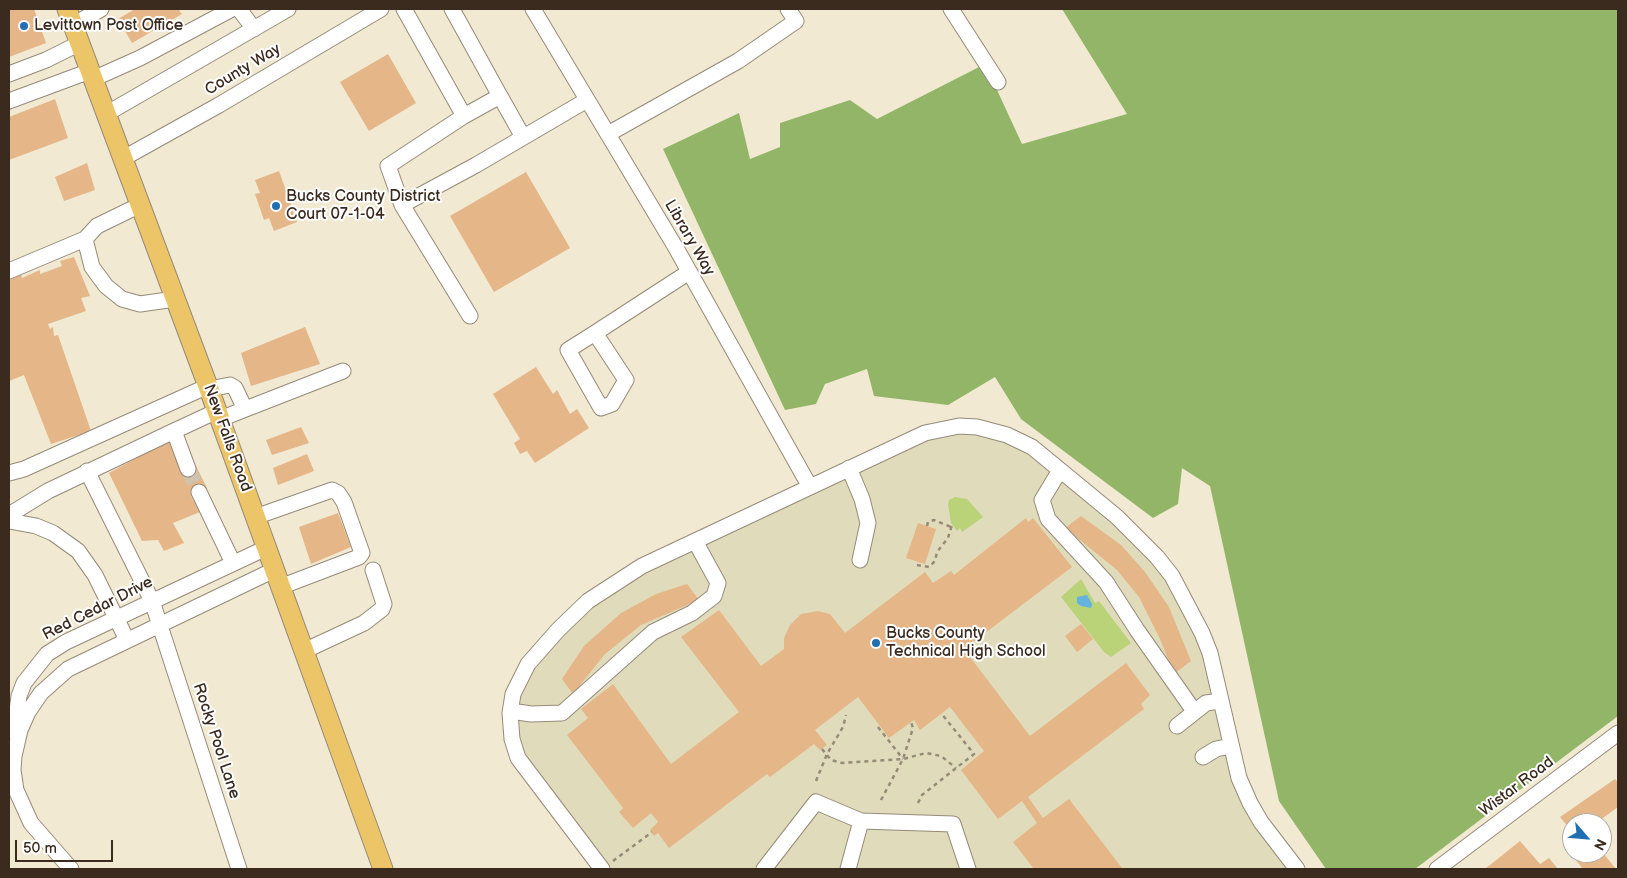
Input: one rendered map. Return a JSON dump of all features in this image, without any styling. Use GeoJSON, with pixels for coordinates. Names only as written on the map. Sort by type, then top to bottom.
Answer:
{"type":"FeatureCollection","features":[{"type":"Feature","properties":{"kind":"main road","name":"New Falls Road"},"geometry":{"type":"LineString","coordinates":[[70,17],[209,387],[383,869]]}},
{"type":"Feature","properties":{"kind":"street"},"geometry":{"type":"LineString","coordinates":[[70,17],[101,9]]}},
{"type":"Feature","properties":{"kind":"street"},"geometry":{"type":"LineString","coordinates":[[9,101],[140,58],[232,9]]}},
{"type":"Feature","properties":{"kind":"street"},"geometry":{"type":"LineString","coordinates":[[239,9],[254,29]]}},
{"type":"Feature","properties":{"kind":"street"},"geometry":{"type":"LineString","coordinates":[[106,114],[288,9]]}},
{"type":"Feature","properties":{"kind":"street","name":"County Way"},"geometry":{"type":"LineString","coordinates":[[122,159],[219,105],[381,9]]}},
{"type":"Feature","properties":{"kind":"street"},"geometry":{"type":"LineString","coordinates":[[404,9],[464,116]]}},
{"type":"Feature","properties":{"kind":"street"},"geometry":{"type":"LineString","coordinates":[[452,9],[523,138]]}},
{"type":"Feature","properties":{"kind":"street","name":"Library Way"},"geometry":{"type":"LineString","coordinates":[[533,9],[689,272],[810,487]]}},
{"type":"Feature","properties":{"kind":"street"},"geometry":{"type":"LineString","coordinates":[[608,134],[738,61],[796,20],[788,9]]}},
{"type":"Feature","properties":{"kind":"street"},"geometry":{"type":"LineString","coordinates":[[951,9],[998,82]]}},
{"type":"Feature","properties":{"kind":"street"},"geometry":{"type":"LineString","coordinates":[[9,74],[46,60],[80,43]]}},
{"type":"Feature","properties":{"kind":"street"},"geometry":{"type":"LineString","coordinates":[[470,316],[402,205],[388,166],[464,116],[500,96]]}},
{"type":"Feature","properties":{"kind":"street"},"geometry":{"type":"LineString","coordinates":[[402,205],[587,100]]}},
{"type":"Feature","properties":{"kind":"street"},"geometry":{"type":"LineString","coordinates":[[9,271],[85,239],[96,226],[140,205]]}},
{"type":"Feature","properties":{"kind":"street"},"geometry":{"type":"LineString","coordinates":[[85,239],[92,267],[106,286],[122,299],[140,304],[175,299]]}},
{"type":"Feature","properties":{"kind":"street"},"geometry":{"type":"LineString","coordinates":[[595,334],[626,380],[612,404],[601,408],[568,350],[689,272]]}},
{"type":"Feature","properties":{"kind":"street"},"geometry":{"type":"LineString","coordinates":[[9,515],[87,472],[174,431],[219,415],[245,409],[343,371]]}},
{"type":"Feature","properties":{"kind":"street"},"geometry":{"type":"LineString","coordinates":[[9,474],[209,387],[230,385],[235,388],[245,409]]}},
{"type":"Feature","properties":{"kind":"street"},"geometry":{"type":"LineString","coordinates":[[607,865],[518,758],[512,740],[511,711],[513,694],[528,664],[558,630],[588,601],[642,566],[925,433],[959,426],[977,427],[1022,441],[1060,470],[1138,536],[1172,576],[1202,633],[1210,654],[1239,778],[1250,803],[1297,869]]}},
{"type":"Feature","properties":{"kind":"street"},"geometry":{"type":"LineString","coordinates":[[174,431],[188,469]]}},
{"type":"Feature","properties":{"kind":"street"},"geometry":{"type":"LineString","coordinates":[[849,468],[862,499],[868,523],[860,560]]}},
{"type":"Feature","properties":{"kind":"street"},"geometry":{"type":"LineString","coordinates":[[1060,470],[1042,500],[1048,519],[1106,582],[1194,711]]}},
{"type":"Feature","properties":{"kind":"street","name":"Rocky Pool Lane"},"geometry":{"type":"LineString","coordinates":[[87,472],[152,601],[239,869]]}},
{"type":"Feature","properties":{"kind":"street","name":"Red Cedar Drive"},"geometry":{"type":"LineString","coordinates":[[14,756],[20,730],[41,693],[68,668],[160,624],[277,578],[356,560],[362,552],[344,502],[338,493],[332,490],[255,517]]}},
{"type":"Feature","properties":{"kind":"street"},"geometry":{"type":"LineString","coordinates":[[199,492],[233,563]]}},
{"type":"Feature","properties":{"kind":"street"},"geometry":{"type":"LineString","coordinates":[[9,521],[36,526],[52,533],[78,552],[95,575],[127,640]]}},
{"type":"Feature","properties":{"kind":"street"},"geometry":{"type":"LineString","coordinates":[[511,711],[530,714],[562,713],[653,632],[692,613],[714,596],[718,583],[695,541]]}},
{"type":"Feature","properties":{"kind":"street","name":"Red Cedar Drive"},"geometry":{"type":"LineString","coordinates":[[72,869],[31,823],[16,790],[13,770],[14,725],[19,696],[24,683],[47,654],[66,642],[266,548]]}},
{"type":"Feature","properties":{"kind":"street"},"geometry":{"type":"LineString","coordinates":[[304,651],[356,627],[382,609],[384,604],[373,570]]}},
{"type":"Feature","properties":{"kind":"street"},"geometry":{"type":"LineString","coordinates":[[1177,726],[1206,703],[1220,701]]}},
{"type":"Feature","properties":{"kind":"street","name":"Wistar Road"},"geometry":{"type":"LineString","coordinates":[[1437,869],[1451,864],[1618,733]]}},
{"type":"Feature","properties":{"kind":"street"},"geometry":{"type":"LineString","coordinates":[[1203,757],[1216,749],[1231,746]]}},
{"type":"Feature","properties":{"kind":"street"},"geometry":{"type":"LineString","coordinates":[[764,869],[816,802],[861,822],[953,824],[968,869]]}},
{"type":"Feature","properties":{"kind":"street"},"geometry":{"type":"LineString","coordinates":[[848,869],[861,822]]}},
{"type":"Feature","properties":{"kind":"path"},"geometry":{"type":"LineString","coordinates":[[917,565],[929,567],[935,561],[937,552],[948,538],[952,526],[934,520],[928,522],[927,526]]}},
{"type":"Feature","properties":{"kind":"path"},"geometry":{"type":"LineString","coordinates":[[918,803],[922,795],[974,754],[941,713]]}},
{"type":"Feature","properties":{"kind":"path"},"geometry":{"type":"LineString","coordinates":[[816,781],[827,754],[843,727],[846,715]]}},
{"type":"Feature","properties":{"kind":"path"},"geometry":{"type":"LineString","coordinates":[[881,800],[903,759],[913,728],[911,722]]}},
{"type":"Feature","properties":{"kind":"path"},"geometry":{"type":"LineString","coordinates":[[878,727],[903,759]]}},
{"type":"Feature","properties":{"kind":"path"},"geometry":{"type":"LineString","coordinates":[[822,749],[835,762],[842,763],[903,759],[931,754],[941,756],[956,768]]}},
{"type":"Feature","properties":{"kind":"path"},"geometry":{"type":"LineString","coordinates":[[607,865],[652,832]]}},
{"type":"Feature","properties":{"kind":"shaded area","name":"Bucks County Technical High School"},"geometry":{"type":"Polygon","coordinates":[[[925,433],[1007,435],[1138,536],[1202,633],[1239,778],[1297,869],[602,869],[518,758],[513,694],[588,601],[925,433]]]}},
{"type":"Feature","properties":{"kind":"green space"},"geometry":{"type":"Polygon","coordinates":[[[1062,9],[1618,9],[1618,716],[1415,869],[1326,869],[1279,801],[1210,486],[1182,468],[1178,504],[1153,518],[1021,419],[995,377],[948,405],[874,396],[867,369],[825,384],[816,404],[785,410],[663,149],[739,113],[750,159],[780,147],[780,123],[850,100],[877,119],[985,64],[1022,144],[1127,114],[1062,9]]]}},
{"type":"Feature","properties":{"kind":"green space"},"geometry":{"type":"Polygon","coordinates":[[[955,497],[967,499],[983,517],[962,532],[960,528],[957,531],[951,523],[948,504],[949,500],[955,497]]]}},
{"type":"Feature","properties":{"kind":"green space"},"geometry":{"type":"Polygon","coordinates":[[[1081,579],[1095,603],[1099,601],[1131,643],[1111,657],[1104,652],[1061,597],[1081,579]]]}},
{"type":"Feature","properties":{"kind":"water"},"geometry":{"type":"Polygon","coordinates":[[[1087,595],[1092,604],[1091,608],[1077,603],[1077,597],[1087,595]]]}},
{"type":"Feature","properties":{"kind":"building","name":"Levittown Post Office"},"geometry":{"type":"Polygon","coordinates":[[[9,9],[34,9],[46,43],[9,57],[9,9]]]}},
{"type":"Feature","properties":{"kind":"building"},"geometry":{"type":"Polygon","coordinates":[[[135,9],[178,9],[182,14],[132,43],[118,19],[135,9]]]}},
{"type":"Feature","properties":{"kind":"building"},"geometry":{"type":"Polygon","coordinates":[[[388,54],[416,103],[369,131],[340,82],[388,54]]]}},
{"type":"Feature","properties":{"kind":"building"},"geometry":{"type":"Polygon","coordinates":[[[55,99],[68,138],[9,160],[9,117],[55,99]]]}},
{"type":"Feature","properties":{"kind":"building"},"geometry":{"type":"Polygon","coordinates":[[[87,163],[95,190],[64,201],[55,177],[87,163]]]}},
{"type":"Feature","properties":{"kind":"building","name":"Bucks County District Court 07-1-04"},"geometry":{"type":"Polygon","coordinates":[[[279,171],[297,222],[274,231],[269,218],[264,220],[255,194],[260,193],[255,180],[279,171]]]}},
{"type":"Feature","properties":{"kind":"building"},"geometry":{"type":"Polygon","coordinates":[[[526,172],[570,248],[494,292],[450,216],[526,172]]]}},
{"type":"Feature","properties":{"kind":"building"},"geometry":{"type":"Polygon","coordinates":[[[74,257],[90,296],[81,298],[86,311],[48,324],[50,329],[53,327],[54,336],[58,335],[91,431],[51,444],[24,375],[9,381],[9,280],[21,274],[22,278],[40,270],[40,274],[62,266],[60,261],[74,257]]]}},
{"type":"Feature","properties":{"kind":"building"},"geometry":{"type":"Polygon","coordinates":[[[305,327],[320,364],[251,386],[241,353],[305,327]]]}},
{"type":"Feature","properties":{"kind":"building"},"geometry":{"type":"Polygon","coordinates":[[[536,367],[553,394],[557,390],[570,414],[577,409],[589,428],[535,463],[527,451],[520,454],[514,443],[520,439],[493,394],[536,367]]]}},
{"type":"Feature","properties":{"kind":"building"},"geometry":{"type":"Polygon","coordinates":[[[301,427],[309,443],[272,455],[266,440],[301,427]]]}},
{"type":"Feature","properties":{"kind":"building"},"geometry":{"type":"Polygon","coordinates":[[[169,440],[182,472],[196,466],[207,488],[191,496],[200,512],[173,523],[184,543],[164,551],[158,540],[142,541],[109,473],[169,440]]]}},
{"type":"Feature","properties":{"kind":"building"},"geometry":{"type":"Polygon","coordinates":[[[307,454],[314,471],[278,485],[273,468],[307,454]]]}},
{"type":"Feature","properties":{"kind":"building"},"geometry":{"type":"Polygon","coordinates":[[[338,513],[351,547],[311,564],[299,527],[338,513]]]}},
{"type":"Feature","properties":{"kind":"building"},"geometry":{"type":"Polygon","coordinates":[[[1081,516],[1121,545],[1145,572],[1169,607],[1191,661],[1174,674],[1160,639],[1139,597],[1117,570],[1065,528],[1081,516]]]}},
{"type":"Feature","properties":{"kind":"building"},"geometry":{"type":"Polygon","coordinates":[[[1026,518],[1028,522],[1033,518],[1072,567],[964,649],[1030,736],[1126,663],[1150,695],[1141,704],[1144,709],[1028,797],[1043,818],[1069,799],[1122,868],[1120,869],[1034,869],[1013,842],[1037,823],[1022,801],[998,819],[961,770],[984,751],[950,707],[920,730],[914,720],[889,738],[858,697],[815,730],[827,745],[820,750],[814,744],[770,777],[767,774],[669,848],[658,833],[654,836],[650,830],[658,822],[651,813],[633,828],[619,812],[623,808],[567,735],[588,718],[581,709],[613,684],[671,764],[739,712],[681,637],[719,610],[761,666],[784,649],[784,638],[790,625],[801,614],[818,611],[830,614],[845,633],[925,572],[933,583],[951,571],[954,575],[1026,518]]]}},
{"type":"Feature","properties":{"kind":"building"},"geometry":{"type":"Polygon","coordinates":[[[918,523],[936,529],[925,564],[906,558],[918,523]]]}},
{"type":"Feature","properties":{"kind":"building"},"geometry":{"type":"Polygon","coordinates":[[[687,584],[699,600],[641,625],[605,654],[573,694],[562,679],[584,646],[621,613],[656,594],[687,584]]]}},
{"type":"Feature","properties":{"kind":"building"},"geometry":{"type":"Polygon","coordinates":[[[1081,624],[1093,639],[1077,652],[1065,636],[1081,624]]]}},
{"type":"Feature","properties":{"kind":"building"},"geometry":{"type":"Polygon","coordinates":[[[1615,779],[1618,782],[1618,807],[1610,813],[1566,813],[1615,779]]]}},
{"type":"Feature","properties":{"kind":"building"},"geometry":{"type":"Polygon","coordinates":[[[1520,841],[1540,864],[1549,858],[1558,869],[1485,869],[1520,841]]]}},
{"type":"Feature","properties":{"kind":"building"},"geometry":{"type":"Polygon","coordinates":[[[1578,863],[1611,863],[1616,869],[1583,869],[1578,863]]]}},
{"type":"Feature","properties":{"kind":"tunnel"},"geometry":{"type":"LineString","coordinates":[[188,469],[199,492]]}},
{"type":"Feature","properties":{"kind":"place","name":"Levittown Post Office"},"geometry":{"type":"Point","coordinates":[24,26]}},
{"type":"Feature","properties":{"kind":"place","name":"Bucks County District Court 07-1-04"},"geometry":{"type":"Point","coordinates":[276,206]}},
{"type":"Feature","properties":{"kind":"place","name":"Bucks County Technical High School"},"geometry":{"type":"Point","coordinates":[876,643]}}]}
